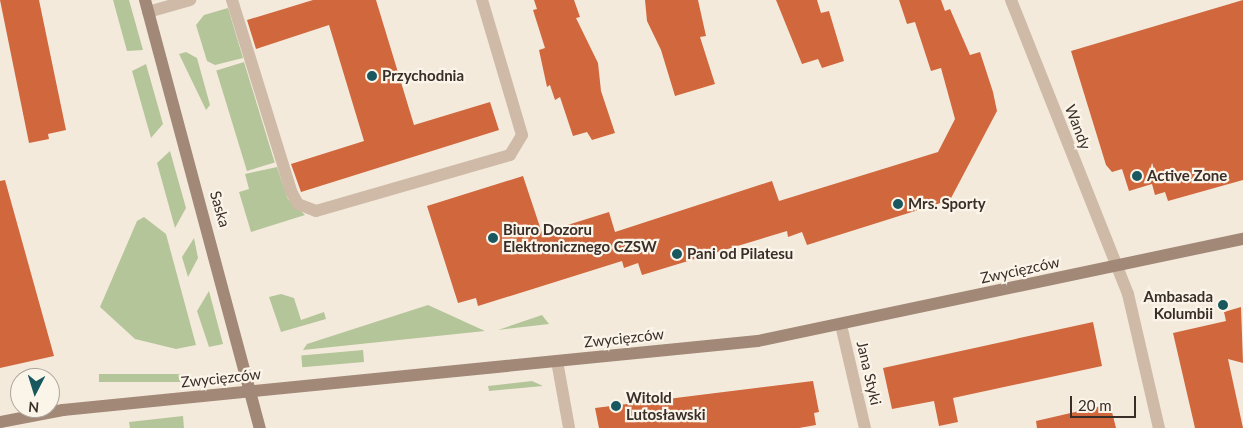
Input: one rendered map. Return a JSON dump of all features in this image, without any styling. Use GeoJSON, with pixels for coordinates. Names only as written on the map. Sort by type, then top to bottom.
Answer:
{"type":"FeatureCollection","features":[{"type":"Feature","properties":{"kind":"street"},"geometry":{"type":"LineString","coordinates":[[147,6],[190,0]]}},
{"type":"Feature","properties":{"kind":"street"},"geometry":{"type":"LineString","coordinates":[[232,0],[291,191],[298,204],[316,211],[510,155],[522,135],[482,0]]}},
{"type":"Feature","properties":{"kind":"street","name":"Wandy"},"geometry":{"type":"LineString","coordinates":[[1011,0],[1128,294],[1159,428]]}},
{"type":"Feature","properties":{"kind":"street","name":"Saska"},"geometry":{"type":"LineString","coordinates":[[147,6],[253,391],[260,428]]}},
{"type":"Feature","properties":{"kind":"street","name":"Zwycięzców"},"geometry":{"type":"LineString","coordinates":[[0,422],[62,410],[758,341],[1243,239]]}},
{"type":"Feature","properties":{"kind":"street","name":"Jana Styki"},"geometry":{"type":"LineString","coordinates":[[841,325],[865,428]]}},
{"type":"Feature","properties":{"kind":"street"},"geometry":{"type":"LineString","coordinates":[[557,361],[569,428]]}},
{"type":"Feature","properties":{"kind":"green space"},"geometry":{"type":"Polygon","coordinates":[[[113,0],[129,0],[143,50],[127,51],[113,0]]]}},
{"type":"Feature","properties":{"kind":"green space"},"geometry":{"type":"Polygon","coordinates":[[[228,8],[243,58],[215,65],[207,61],[196,25],[204,15],[228,8]]]}},
{"type":"Feature","properties":{"kind":"green space"},"geometry":{"type":"Polygon","coordinates":[[[186,52],[197,58],[210,105],[206,110],[179,54],[186,52]]]}},
{"type":"Feature","properties":{"kind":"green space"},"geometry":{"type":"Polygon","coordinates":[[[244,62],[275,162],[247,171],[216,70],[244,62]]]}},
{"type":"Feature","properties":{"kind":"green space"},"geometry":{"type":"Polygon","coordinates":[[[146,64],[163,124],[151,138],[132,71],[146,64]]]}},
{"type":"Feature","properties":{"kind":"green space"},"geometry":{"type":"Polygon","coordinates":[[[170,151],[186,208],[175,228],[157,163],[170,151]]]}},
{"type":"Feature","properties":{"kind":"green space"},"geometry":{"type":"Polygon","coordinates":[[[277,167],[288,199],[305,215],[251,232],[239,192],[249,189],[245,174],[277,167]]]}},
{"type":"Feature","properties":{"kind":"green space"},"geometry":{"type":"Polygon","coordinates":[[[144,217],[166,234],[196,345],[176,349],[135,339],[100,307],[137,221],[144,217]]]}},
{"type":"Feature","properties":{"kind":"green space"},"geometry":{"type":"Polygon","coordinates":[[[194,238],[198,258],[188,277],[182,257],[194,238]]]}},
{"type":"Feature","properties":{"kind":"green space"},"geometry":{"type":"Polygon","coordinates":[[[209,291],[223,344],[209,347],[197,311],[209,291]]]}},
{"type":"Feature","properties":{"kind":"green space"},"geometry":{"type":"Polygon","coordinates":[[[281,294],[294,298],[301,320],[324,312],[326,319],[281,332],[269,297],[281,294]]]}},
{"type":"Feature","properties":{"kind":"green space"},"geometry":{"type":"Polygon","coordinates":[[[428,305],[485,331],[303,350],[307,344],[428,305]]]}},
{"type":"Feature","properties":{"kind":"green space"},"geometry":{"type":"Polygon","coordinates":[[[542,315],[549,324],[498,330],[542,315]]]}},
{"type":"Feature","properties":{"kind":"green space"},"geometry":{"type":"Polygon","coordinates":[[[363,350],[364,362],[302,367],[301,355],[363,350]]]}},
{"type":"Feature","properties":{"kind":"green space"},"geometry":{"type":"Polygon","coordinates":[[[99,374],[180,374],[180,382],[99,382],[99,374]]]}},
{"type":"Feature","properties":{"kind":"green space"},"geometry":{"type":"Polygon","coordinates":[[[532,381],[543,386],[489,391],[488,386],[532,381]]]}},
{"type":"Feature","properties":{"kind":"green space"},"geometry":{"type":"Polygon","coordinates":[[[183,416],[184,428],[130,428],[129,422],[183,416]]]}},
{"type":"Feature","properties":{"kind":"building"},"geometry":{"type":"Polygon","coordinates":[[[0,0],[39,0],[66,130],[48,134],[49,139],[29,143],[0,0]]]}},
{"type":"Feature","properties":{"kind":"building","name":"Przychodnia"},"geometry":{"type":"Polygon","coordinates":[[[313,0],[376,0],[414,125],[490,102],[499,130],[301,192],[291,164],[364,141],[329,25],[256,49],[247,20],[313,0]]]}},
{"type":"Feature","properties":{"kind":"building"},"geometry":{"type":"Polygon","coordinates":[[[534,0],[574,0],[580,17],[576,18],[598,63],[601,91],[615,133],[592,140],[587,132],[573,136],[560,97],[555,100],[550,85],[547,87],[539,50],[545,48],[533,10],[537,9],[534,0]]]}},
{"type":"Feature","properties":{"kind":"building"},"geometry":{"type":"Polygon","coordinates":[[[645,0],[698,0],[706,36],[700,37],[715,84],[675,96],[661,50],[647,21],[645,0]]]}},
{"type":"Feature","properties":{"kind":"building"},"geometry":{"type":"Polygon","coordinates":[[[776,0],[817,0],[821,13],[829,11],[844,61],[822,68],[818,59],[802,64],[776,0]]]}},
{"type":"Feature","properties":{"kind":"building"},"geometry":{"type":"Polygon","coordinates":[[[899,0],[941,0],[945,11],[950,9],[970,55],[980,52],[993,92],[997,111],[950,200],[807,245],[802,232],[788,237],[787,231],[642,275],[638,263],[624,268],[622,261],[478,306],[476,298],[458,303],[427,206],[523,176],[542,233],[609,212],[615,232],[772,181],[779,201],[938,152],[955,119],[941,68],[931,71],[915,22],[907,24],[899,0]]]}},
{"type":"Feature","properties":{"kind":"building"},"geometry":{"type":"Polygon","coordinates":[[[1243,0],[1243,180],[1168,201],[1165,192],[1155,195],[1152,184],[1129,191],[1122,169],[1112,172],[1106,165],[1071,51],[1243,0]]]}},
{"type":"Feature","properties":{"kind":"building"},"geometry":{"type":"Polygon","coordinates":[[[5,180],[54,356],[0,368],[0,181],[5,180]]]}},
{"type":"Feature","properties":{"kind":"building"},"geometry":{"type":"Polygon","coordinates":[[[1241,307],[1243,363],[1228,359],[1243,428],[1195,428],[1173,333],[1226,321],[1224,312],[1241,307]]]}},
{"type":"Feature","properties":{"kind":"building"},"geometry":{"type":"Polygon","coordinates":[[[1093,322],[1102,366],[953,398],[958,422],[939,426],[934,401],[892,409],[883,368],[1093,322]]]}},
{"type":"Feature","properties":{"kind":"building"},"geometry":{"type":"Polygon","coordinates":[[[813,381],[819,412],[814,413],[816,425],[799,428],[599,428],[595,408],[813,381]]]}},
{"type":"Feature","properties":{"kind":"building"},"geometry":{"type":"Polygon","coordinates":[[[1110,404],[1116,428],[1037,428],[1036,421],[1110,404]]]}},
{"type":"Feature","properties":{"kind":"place","name":"Przychodnia"},"geometry":{"type":"Point","coordinates":[372,76]}},
{"type":"Feature","properties":{"kind":"place","name":"Active Zone"},"geometry":{"type":"Point","coordinates":[1137,176]}},
{"type":"Feature","properties":{"kind":"place","name":"Mrs. Sporty"},"geometry":{"type":"Point","coordinates":[898,204]}},
{"type":"Feature","properties":{"kind":"place","name":"Biuro Dozoru Elektronicznego CZSW"},"geometry":{"type":"Point","coordinates":[493,238]}},
{"type":"Feature","properties":{"kind":"place","name":"Pani od Pilatesu"},"geometry":{"type":"Point","coordinates":[677,254]}},
{"type":"Feature","properties":{"kind":"place","name":"Ambasada Kolumbii"},"geometry":{"type":"Point","coordinates":[1223,305]}},
{"type":"Feature","properties":{"kind":"place","name":"Witold Lutosławski"},"geometry":{"type":"Point","coordinates":[616,406]}}]}
